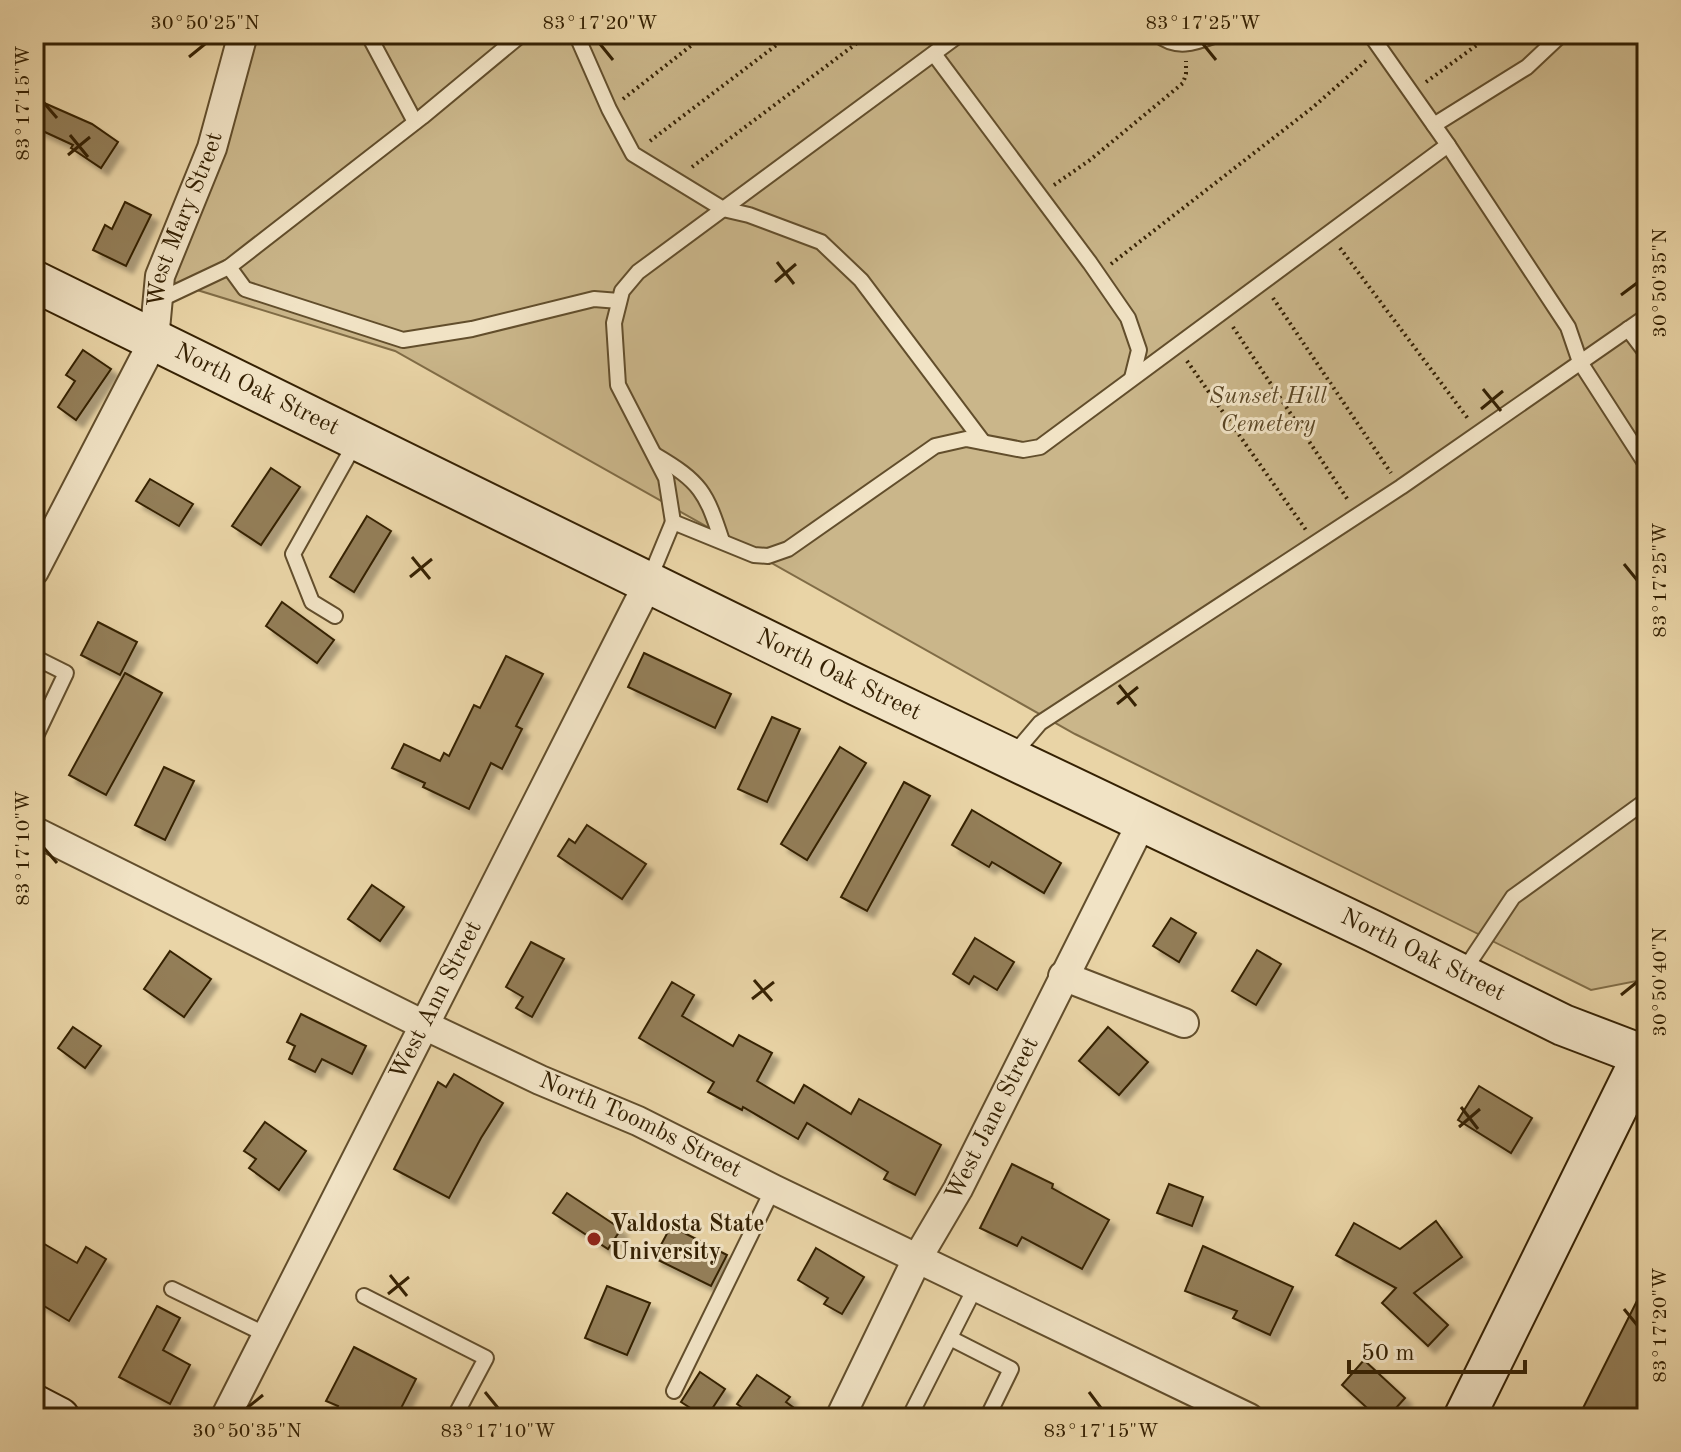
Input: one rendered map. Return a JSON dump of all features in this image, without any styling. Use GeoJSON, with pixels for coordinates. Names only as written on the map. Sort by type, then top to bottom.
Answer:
{"type":"FeatureCollection","features":[{"type":"Feature","properties":{"kind":"main road","name":"North Oak Street"},"geometry":{"type":"LineString","coordinates":[[34,281],[1563,1025],[1646,1053]]}},
{"type":"Feature","properties":{"kind":"main road"},"geometry":{"type":"LineString","coordinates":[[1464,1418],[1646,1053]]}},
{"type":"Feature","properties":{"kind":"main road"},"geometry":{"type":"LineString","coordinates":[[34,1405],[59,1418]]}},
{"type":"Feature","properties":{"kind":"street","name":"West Mary Street"},"geometry":{"type":"LineString","coordinates":[[36,562],[154,340],[160,276],[212,148],[243,34]]}},
{"type":"Feature","properties":{"kind":"street","name":"West Ann Street"},"geometry":{"type":"LineString","coordinates":[[225,1418],[649,582]]}},
{"type":"Feature","properties":{"kind":"street","name":"West Jane Street"},"geometry":{"type":"LineString","coordinates":[[840,1418],[918,1257],[958,1189],[1143,820]]}},
{"type":"Feature","properties":{"kind":"street","name":"North Toombs Street"},"geometry":{"type":"LineString","coordinates":[[34,831],[424,1025],[540,1080],[638,1121],[918,1257],[1208,1404],[1249,1418]]}},
{"type":"Feature","properties":{"kind":"street"},"geometry":{"type":"LineString","coordinates":[[1063,976],[1184,1023]]}},
{"type":"Feature","properties":{"kind":"lane"},"geometry":{"type":"LineString","coordinates":[[368,34],[415,122]]}},
{"type":"Feature","properties":{"kind":"lane"},"geometry":{"type":"LineString","coordinates":[[157,301],[229,267],[522,34]]}},
{"type":"Feature","properties":{"kind":"lane"},"geometry":{"type":"LineString","coordinates":[[576,34],[633,154],[723,209],[749,215],[821,242],[861,280],[983,442]]}},
{"type":"Feature","properties":{"kind":"lane"},"geometry":{"type":"LineString","coordinates":[[649,582],[673,522],[666,478],[618,385],[614,323],[622,291],[638,272],[960,34]]}},
{"type":"Feature","properties":{"kind":"lane"},"geometry":{"type":"LineString","coordinates":[[1157,34],[1166,42],[1185,45],[1219,34]]}},
{"type":"Feature","properties":{"kind":"lane"},"geometry":{"type":"LineString","coordinates":[[1370,34],[1448,145],[1568,327],[1580,362],[1647,466]]}},
{"type":"Feature","properties":{"kind":"lane"},"geometry":{"type":"LineString","coordinates":[[1434,125],[1527,67],[1562,34]]}},
{"type":"Feature","properties":{"kind":"lane"},"geometry":{"type":"LineString","coordinates":[[934,54],[1128,318],[1139,350],[1132,378]]}},
{"type":"Feature","properties":{"kind":"lane"},"geometry":{"type":"LineString","coordinates":[[673,522],[754,555],[768,556],[788,549],[935,446],[966,439],[1023,450],[1040,447],[1448,145]]}},
{"type":"Feature","properties":{"kind":"lane"},"geometry":{"type":"LineString","coordinates":[[229,267],[245,289],[403,340],[472,329],[594,299],[619,301]]}},
{"type":"Feature","properties":{"kind":"lane"},"geometry":{"type":"LineString","coordinates":[[1014,759],[1040,723],[1401,487],[1647,316]]}},
{"type":"Feature","properties":{"kind":"lane"},"geometry":{"type":"LineString","coordinates":[[1628,329],[1647,354]]}},
{"type":"Feature","properties":{"kind":"lane"},"geometry":{"type":"LineString","coordinates":[[335,616],[312,602],[293,554],[357,440]]}},
{"type":"Feature","properties":{"kind":"lane"},"geometry":{"type":"LineString","coordinates":[[655,455],[700,487],[722,541]]}},
{"type":"Feature","properties":{"kind":"lane"},"geometry":{"type":"LineString","coordinates":[[34,657],[66,673],[34,740]]}},
{"type":"Feature","properties":{"kind":"lane"},"geometry":{"type":"LineString","coordinates":[[1461,974],[1513,897],[1647,800]]}},
{"type":"Feature","properties":{"kind":"lane"},"geometry":{"type":"LineString","coordinates":[[674,1391],[773,1189]]}},
{"type":"Feature","properties":{"kind":"lane"},"geometry":{"type":"LineString","coordinates":[[909,1418],[976,1286]]}},
{"type":"Feature","properties":{"kind":"lane"},"geometry":{"type":"LineString","coordinates":[[172,1289],[267,1335]]}},
{"type":"Feature","properties":{"kind":"lane"},"geometry":{"type":"LineString","coordinates":[[364,1296],[486,1358],[454,1418]]}},
{"type":"Feature","properties":{"kind":"lane"},"geometry":{"type":"LineString","coordinates":[[950,1338],[1011,1369],[987,1418]]}},
{"type":"Feature","properties":{"kind":"path"},"geometry":{"type":"LineString","coordinates":[[609,109],[706,34]]}},
{"type":"Feature","properties":{"kind":"path"},"geometry":{"type":"LineString","coordinates":[[633,154],[791,34]]}},
{"type":"Feature","properties":{"kind":"path"},"geometry":{"type":"LineString","coordinates":[[675,180],[869,34]]}},
{"type":"Feature","properties":{"kind":"path"},"geometry":{"type":"LineString","coordinates":[[1411,92],[1492,34]]}},
{"type":"Feature","properties":{"kind":"path"},"geometry":{"type":"LineString","coordinates":[[1039,195],[1090,160],[1183,83],[1186,74],[1185,45]]}},
{"type":"Feature","properties":{"kind":"path"},"geometry":{"type":"LineString","coordinates":[[1097,274],[1312,108],[1380,49]]}},
{"type":"Feature","properties":{"kind":"path"},"geometry":{"type":"LineString","coordinates":[[1329,233],[1478,433]]}},
{"type":"Feature","properties":{"kind":"path"},"geometry":{"type":"LineString","coordinates":[[1262,283],[1401,487]]}},
{"type":"Feature","properties":{"kind":"path"},"geometry":{"type":"LineString","coordinates":[[1223,311],[1358,515]]}},
{"type":"Feature","properties":{"kind":"path"},"geometry":{"type":"LineString","coordinates":[[1176,346],[1316,543]]}},
{"type":"Feature","properties":{"kind":"green space","name":"Sunset Hill Cemetery"},"geometry":{"type":"Polygon","coordinates":[[[257,34],[1647,34],[1647,979],[1591,990],[1075,734],[395,351],[168,281],[227,136],[257,34]]]}},
{"type":"Feature","properties":{"kind":"building"},"geometry":{"type":"Polygon","coordinates":[[[42,102],[92,124],[118,142],[101,168],[71,148],[73,145],[34,127],[34,119],[42,102]]]}},
{"type":"Feature","properties":{"kind":"building"},"geometry":{"type":"Polygon","coordinates":[[[125,202],[151,215],[126,266],[93,250],[105,225],[112,229],[125,202]]]}},
{"type":"Feature","properties":{"kind":"building"},"geometry":{"type":"Polygon","coordinates":[[[83,350],[111,369],[76,420],[58,407],[75,381],[66,375],[83,350]]]}},
{"type":"Feature","properties":{"kind":"building"},"geometry":{"type":"Polygon","coordinates":[[[271,468],[300,487],[261,545],[232,526],[271,468]]]}},
{"type":"Feature","properties":{"kind":"building"},"geometry":{"type":"Polygon","coordinates":[[[150,479],[193,504],[179,526],[136,501],[150,479]]]}},
{"type":"Feature","properties":{"kind":"building"},"geometry":{"type":"Polygon","coordinates":[[[367,516],[391,531],[354,592],[330,577],[367,516]]]}},
{"type":"Feature","properties":{"kind":"building"},"geometry":{"type":"Polygon","coordinates":[[[282,602],[334,640],[317,663],[266,626],[282,602]]]}},
{"type":"Feature","properties":{"kind":"building"},"geometry":{"type":"Polygon","coordinates":[[[98,622],[137,642],[120,675],[81,655],[98,622]]]}},
{"type":"Feature","properties":{"kind":"building"},"geometry":{"type":"Polygon","coordinates":[[[644,653],[731,694],[715,728],[628,687],[644,653]]]}},
{"type":"Feature","properties":{"kind":"building"},"geometry":{"type":"Polygon","coordinates":[[[506,656],[543,674],[516,726],[522,729],[502,769],[491,763],[469,809],[392,768],[404,744],[440,761],[444,753],[449,756],[474,705],[480,708],[506,656]]]}},
{"type":"Feature","properties":{"kind":"building"},"geometry":{"type":"Polygon","coordinates":[[[125,673],[162,693],[106,795],[69,775],[125,673]]]}},
{"type":"Feature","properties":{"kind":"building"},"geometry":{"type":"Polygon","coordinates":[[[772,717],[800,729],[767,802],[738,789],[772,717]]]}},
{"type":"Feature","properties":{"kind":"building"},"geometry":{"type":"Polygon","coordinates":[[[840,747],[866,763],[807,860],[781,844],[840,747]]]}},
{"type":"Feature","properties":{"kind":"building"},"geometry":{"type":"Polygon","coordinates":[[[164,767],[194,781],[165,840],[135,825],[164,767]]]}},
{"type":"Feature","properties":{"kind":"building"},"geometry":{"type":"Polygon","coordinates":[[[904,782],[930,796],[867,911],[841,897],[904,782]]]}},
{"type":"Feature","properties":{"kind":"building"},"geometry":{"type":"Polygon","coordinates":[[[972,810],[1061,863],[1044,893],[992,862],[989,867],[952,845],[972,810]]]}},
{"type":"Feature","properties":{"kind":"building"},"geometry":{"type":"Polygon","coordinates":[[[587,825],[646,864],[622,899],[558,856],[569,839],[575,843],[587,825]]]}},
{"type":"Feature","properties":{"kind":"building"},"geometry":{"type":"Polygon","coordinates":[[[372,885],[404,907],[380,941],[348,919],[372,885]]]}},
{"type":"Feature","properties":{"kind":"building"},"geometry":{"type":"Polygon","coordinates":[[[1171,918],[1196,933],[1179,962],[1153,946],[1171,918]]]}},
{"type":"Feature","properties":{"kind":"building"},"geometry":{"type":"Polygon","coordinates":[[[975,938],[1014,962],[997,990],[974,976],[969,984],[953,974],[975,938]]]}},
{"type":"Feature","properties":{"kind":"building"},"geometry":{"type":"Polygon","coordinates":[[[531,942],[564,959],[532,1017],[516,1008],[523,997],[506,987],[531,942]]]}},
{"type":"Feature","properties":{"kind":"building"},"geometry":{"type":"Polygon","coordinates":[[[1257,950],[1281,964],[1256,1005],[1232,991],[1257,950]]]}},
{"type":"Feature","properties":{"kind":"building"},"geometry":{"type":"Polygon","coordinates":[[[170,951],[211,979],[184,1017],[144,989],[170,951]]]}},
{"type":"Feature","properties":{"kind":"building"},"geometry":{"type":"Polygon","coordinates":[[[672,982],[694,995],[682,1016],[733,1046],[739,1035],[772,1053],[757,1081],[794,1103],[804,1085],[851,1114],[859,1099],[941,1145],[915,1195],[884,1179],[888,1172],[807,1123],[798,1139],[743,1107],[742,1110],[708,1092],[714,1082],[639,1038],[672,982]]]}},
{"type":"Feature","properties":{"kind":"building"},"geometry":{"type":"Polygon","coordinates":[[[301,1014],[366,1046],[352,1074],[322,1059],[315,1072],[289,1059],[295,1046],[287,1042],[301,1014]]]}},
{"type":"Feature","properties":{"kind":"building"},"geometry":{"type":"Polygon","coordinates":[[[73,1027],[101,1046],[85,1068],[58,1048],[73,1027]]]}},
{"type":"Feature","properties":{"kind":"building"},"geometry":{"type":"Polygon","coordinates":[[[1108,1027],[1148,1062],[1119,1095],[1079,1061],[1108,1027]]]}},
{"type":"Feature","properties":{"kind":"building"},"geometry":{"type":"Polygon","coordinates":[[[454,1074],[503,1103],[449,1198],[394,1169],[438,1082],[446,1087],[454,1074]]]}},
{"type":"Feature","properties":{"kind":"building"},"geometry":{"type":"Polygon","coordinates":[[[1479,1086],[1532,1118],[1511,1153],[1458,1120],[1479,1086]]]}},
{"type":"Feature","properties":{"kind":"building"},"geometry":{"type":"Polygon","coordinates":[[[265,1122],[306,1151],[279,1190],[249,1168],[256,1159],[244,1151],[265,1122]]]}},
{"type":"Feature","properties":{"kind":"building"},"geometry":{"type":"Polygon","coordinates":[[[1012,1164],[1053,1184],[1052,1188],[1109,1220],[1082,1269],[1022,1237],[1017,1246],[980,1228],[1012,1164]]]}},
{"type":"Feature","properties":{"kind":"building"},"geometry":{"type":"Polygon","coordinates":[[[1169,1184],[1203,1197],[1192,1226],[1157,1213],[1169,1184]]]}},
{"type":"Feature","properties":{"kind":"building"},"geometry":{"type":"Polygon","coordinates":[[[567,1193],[621,1229],[608,1249],[553,1213],[567,1193]]]}},
{"type":"Feature","properties":{"kind":"building"},"geometry":{"type":"Polygon","coordinates":[[[1436,1221],[1462,1257],[1414,1293],[1448,1325],[1428,1346],[1382,1303],[1396,1288],[1336,1255],[1354,1223],[1400,1249],[1436,1221]]]}},
{"type":"Feature","properties":{"kind":"building"},"geometry":{"type":"Polygon","coordinates":[[[671,1226],[727,1255],[711,1286],[654,1258],[671,1226]]]}},
{"type":"Feature","properties":{"kind":"building"},"geometry":{"type":"Polygon","coordinates":[[[34,1238],[77,1263],[86,1247],[106,1259],[69,1321],[34,1300],[34,1238]]]}},
{"type":"Feature","properties":{"kind":"building"},"geometry":{"type":"Polygon","coordinates":[[[1203,1246],[1293,1287],[1270,1335],[1233,1318],[1237,1311],[1185,1291],[1203,1246]]]}},
{"type":"Feature","properties":{"kind":"building"},"geometry":{"type":"Polygon","coordinates":[[[816,1248],[864,1277],[842,1314],[824,1304],[828,1298],[798,1280],[816,1248]]]}},
{"type":"Feature","properties":{"kind":"building"},"geometry":{"type":"Polygon","coordinates":[[[1647,1281],[1647,1418],[1578,1418],[1647,1281]]]}},
{"type":"Feature","properties":{"kind":"building"},"geometry":{"type":"Polygon","coordinates":[[[607,1286],[650,1303],[627,1355],[585,1338],[607,1286]]]}},
{"type":"Feature","properties":{"kind":"building"},"geometry":{"type":"Polygon","coordinates":[[[157,1306],[180,1318],[163,1350],[190,1365],[170,1404],[119,1377],[157,1306]]]}},
{"type":"Feature","properties":{"kind":"building"},"geometry":{"type":"Polygon","coordinates":[[[354,1347],[416,1379],[396,1418],[351,1418],[336,1410],[338,1406],[326,1401],[354,1347]]]}},
{"type":"Feature","properties":{"kind":"building"},"geometry":{"type":"Polygon","coordinates":[[[1364,1360],[1405,1398],[1387,1418],[1378,1418],[1342,1385],[1364,1360]]]}},
{"type":"Feature","properties":{"kind":"building"},"geometry":{"type":"Polygon","coordinates":[[[700,1372],[725,1389],[706,1418],[681,1402],[700,1372]]]}},
{"type":"Feature","properties":{"kind":"building"},"geometry":{"type":"Polygon","coordinates":[[[757,1375],[790,1397],[786,1402],[808,1418],[757,1418],[737,1404],[757,1375]]]}},
{"type":"Feature","properties":{"kind":"place","name":"Valdosta State University"},"geometry":{"type":"Point","coordinates":[594,1239]}}]}
